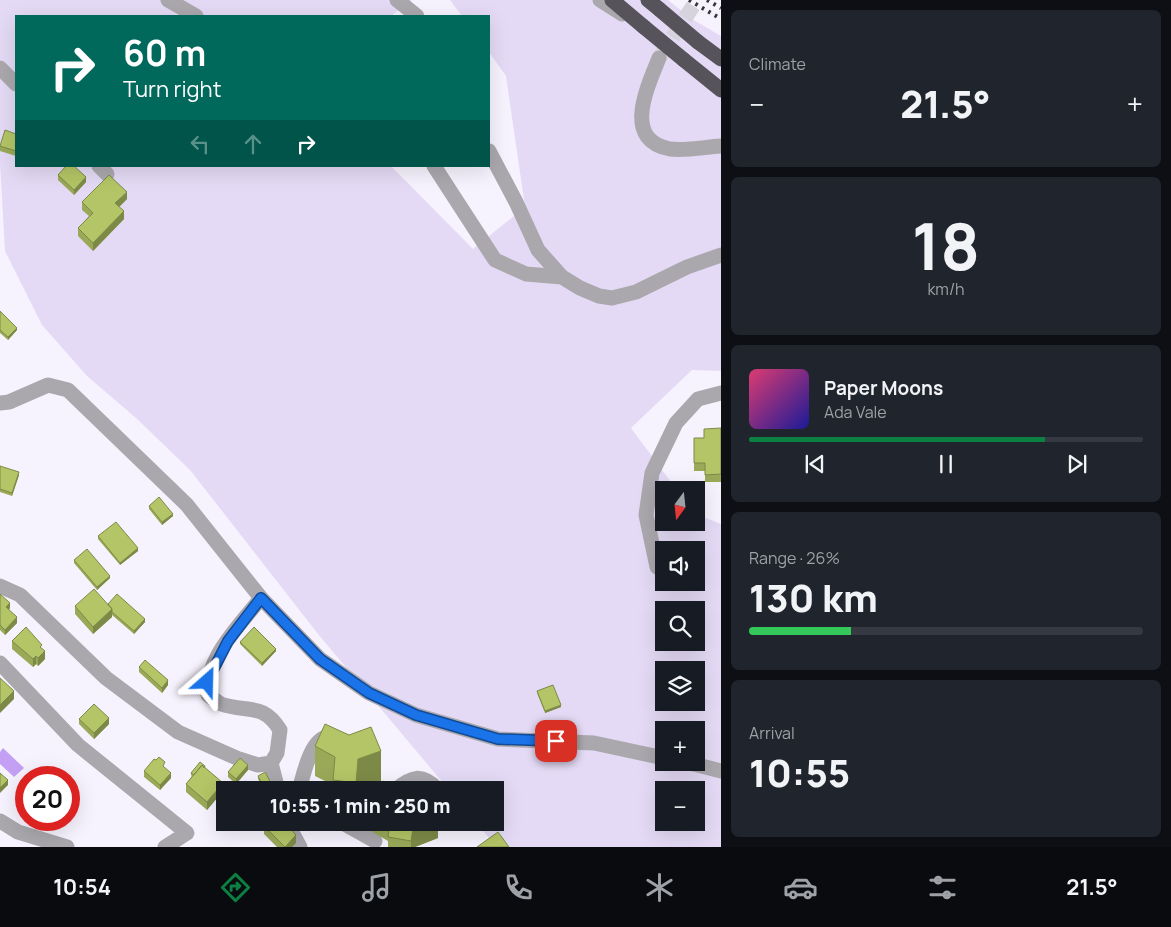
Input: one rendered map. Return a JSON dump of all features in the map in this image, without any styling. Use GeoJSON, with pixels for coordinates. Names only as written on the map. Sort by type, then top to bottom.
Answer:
{"type":"FeatureCollection","features":[{"type":"Feature","properties":{"kind":"highway"},"geometry":{"type":"LineString","coordinates":[[612,0],[721,90]]}},
{"type":"Feature","properties":{"kind":"highway"},"geometry":{"type":"LineString","coordinates":[[653,5],[721,59]]}},
{"type":"Feature","properties":{"kind":"street"},"geometry":{"type":"LineString","coordinates":[[168,0],[194,15]]}},
{"type":"Feature","properties":{"kind":"street"},"geometry":{"type":"LineString","coordinates":[[397,0],[416,15]]}},
{"type":"Feature","properties":{"kind":"street"},"geometry":{"type":"LineString","coordinates":[[600,0],[644,27]]}},
{"type":"Feature","properties":{"kind":"street"},"geometry":{"type":"LineString","coordinates":[[659,58],[648,86],[642,110],[641,125],[645,136],[658,145],[672,149],[721,146]]}},
{"type":"Feature","properties":{"kind":"street"},"geometry":{"type":"LineString","coordinates":[[0,68],[15,83]]}},
{"type":"Feature","properties":{"kind":"street"},"geometry":{"type":"LineString","coordinates":[[490,153],[516,202],[538,250],[562,277],[580,288],[598,296],[612,298],[636,292],[687,267],[721,256]]}},
{"type":"Feature","properties":{"kind":"street"},"geometry":{"type":"LineString","coordinates":[[435,167],[495,260],[526,274],[562,277]]}},
{"type":"Feature","properties":{"kind":"street"},"geometry":{"type":"LineString","coordinates":[[0,403],[9,402],[48,385],[68,390],[187,506],[261,598],[320,659],[369,693],[416,715],[498,739],[594,743],[655,756]]}},
{"type":"Feature","properties":{"kind":"street"},"geometry":{"type":"LineString","coordinates":[[655,558],[646,515],[652,472],[676,423],[698,399],[721,393]]}},
{"type":"Feature","properties":{"kind":"street"},"geometry":{"type":"LineString","coordinates":[[0,586],[20,595],[106,678],[178,732],[238,759],[258,765],[271,763]]}},
{"type":"Feature","properties":{"kind":"street"},"geometry":{"type":"LineString","coordinates":[[261,598],[228,641],[207,682],[208,695],[221,704],[261,710],[274,719],[280,730],[277,753],[271,763],[276,781]]}},
{"type":"Feature","properties":{"kind":"street"},"geometry":{"type":"LineString","coordinates":[[0,663],[78,745],[188,833],[165,847]]}},
{"type":"Feature","properties":{"kind":"street"},"geometry":{"type":"LineString","coordinates":[[302,781],[314,749],[320,739],[329,736],[349,743]]}},
{"type":"Feature","properties":{"kind":"street"},"geometry":{"type":"LineString","coordinates":[[705,767],[721,771]]}},
{"type":"Feature","properties":{"kind":"street"},"geometry":{"type":"LineString","coordinates":[[406,781],[415,777],[426,781]]}},
{"type":"Feature","properties":{"kind":"street"},"geometry":{"type":"LineString","coordinates":[[0,821],[18,832],[67,847]]}},
{"type":"Feature","properties":{"kind":"street"},"geometry":{"type":"LineString","coordinates":[[292,831],[300,847]]}},
{"type":"Feature","properties":{"kind":"street"},"geometry":{"type":"LineString","coordinates":[[359,831],[375,841]]}},
{"type":"Feature","properties":{"kind":"shaded area"},"geometry":{"type":"Polygon","coordinates":[[[0,0],[412,0],[392,15],[15,15],[15,167],[392,167],[473,249],[525,207],[506,76],[490,53],[490,15],[461,15],[450,0],[668,0],[692,19],[721,36],[721,371],[692,370],[631,428],[670,481],[655,481],[655,531],[705,531],[705,518],[721,524],[721,847],[497,847],[483,831],[504,831],[504,781],[441,781],[318,634],[190,470],[136,418],[87,376],[42,325],[5,251],[0,164],[0,0]]]}},
{"type":"Feature","properties":{"kind":"shaded area"},"geometry":{"type":"Polygon","coordinates":[[[3,748],[22,766],[15,766],[14,777],[0,764],[0,752],[3,748]]]}},
{"type":"Feature","properties":{"kind":"building"},"geometry":{"type":"Polygon","coordinates":[[[5,130],[15,134],[15,151],[0,146],[5,130]]]}},
{"type":"Feature","properties":{"kind":"building"},"geometry":{"type":"Polygon","coordinates":[[[65,167],[75,167],[86,177],[74,190],[58,175],[65,167]]]}},
{"type":"Feature","properties":{"kind":"building"},"geometry":{"type":"Polygon","coordinates":[[[109,175],[127,192],[115,203],[124,211],[93,243],[78,228],[93,213],[82,202],[109,175]]]}},
{"type":"Feature","properties":{"kind":"building"},"geometry":{"type":"Polygon","coordinates":[[[0,311],[17,328],[8,337],[0,330],[0,311]]]}},
{"type":"Feature","properties":{"kind":"building"},"geometry":{"type":"Polygon","coordinates":[[[721,428],[721,474],[705,475],[705,463],[694,463],[694,438],[704,438],[704,429],[721,428]]]}},
{"type":"Feature","properties":{"kind":"building"},"geometry":{"type":"Polygon","coordinates":[[[0,466],[19,472],[12,493],[0,489],[0,466]]]}},
{"type":"Feature","properties":{"kind":"building"},"geometry":{"type":"Polygon","coordinates":[[[159,497],[173,514],[162,522],[149,506],[159,497]]]}},
{"type":"Feature","properties":{"kind":"building"},"geometry":{"type":"Polygon","coordinates":[[[116,522],[138,548],[120,563],[98,536],[116,522]]]}},
{"type":"Feature","properties":{"kind":"building"},"geometry":{"type":"Polygon","coordinates":[[[87,549],[110,576],[97,587],[74,560],[87,549]]]}},
{"type":"Feature","properties":{"kind":"building"},"geometry":{"type":"Polygon","coordinates":[[[94,589],[112,609],[93,627],[75,606],[94,589]]]}},
{"type":"Feature","properties":{"kind":"building"},"geometry":{"type":"Polygon","coordinates":[[[0,594],[10,603],[6,607],[17,617],[5,630],[0,625],[0,594]]]}},
{"type":"Feature","properties":{"kind":"building"},"geometry":{"type":"Polygon","coordinates":[[[117,594],[145,619],[134,631],[112,612],[108,604],[117,594]]]}},
{"type":"Feature","properties":{"kind":"building"},"geometry":{"type":"Polygon","coordinates":[[[26,627],[45,651],[38,658],[36,656],[33,659],[12,641],[26,627]]]}},
{"type":"Feature","properties":{"kind":"building"},"geometry":{"type":"Polygon","coordinates":[[[254,627],[276,649],[262,663],[240,642],[254,627]]]}},
{"type":"Feature","properties":{"kind":"building"},"geometry":{"type":"Polygon","coordinates":[[[145,660],[168,680],[162,688],[139,667],[145,660]]]}},
{"type":"Feature","properties":{"kind":"building"},"geometry":{"type":"Polygon","coordinates":[[[0,678],[14,691],[0,705],[0,678]]]}},
{"type":"Feature","properties":{"kind":"building"},"geometry":{"type":"Polygon","coordinates":[[[553,685],[561,705],[545,711],[537,691],[553,685]]]}},
{"type":"Feature","properties":{"kind":"building"},"geometry":{"type":"Polygon","coordinates":[[[94,704],[109,718],[94,733],[79,719],[94,704]]]}},
{"type":"Feature","properties":{"kind":"building"},"geometry":{"type":"Polygon","coordinates":[[[325,724],[349,735],[371,727],[381,751],[358,759],[356,781],[341,781],[333,780],[335,757],[315,746],[325,724]]]}},
{"type":"Feature","properties":{"kind":"building"},"geometry":{"type":"Polygon","coordinates":[[[159,757],[165,762],[163,766],[171,773],[160,785],[144,771],[154,759],[156,760],[159,757]]]}},
{"type":"Feature","properties":{"kind":"building"},"geometry":{"type":"Polygon","coordinates":[[[240,758],[248,765],[236,779],[228,772],[240,758]]]}},
{"type":"Feature","properties":{"kind":"building"},"geometry":{"type":"Polygon","coordinates":[[[200,762],[205,766],[204,768],[202,765],[194,775],[191,773],[200,762]]]}},
{"type":"Feature","properties":{"kind":"building"},"geometry":{"type":"Polygon","coordinates":[[[202,765],[221,781],[216,781],[216,791],[207,802],[186,784],[202,765]]]}},
{"type":"Feature","properties":{"kind":"building"},"geometry":{"type":"Polygon","coordinates":[[[265,772],[270,781],[260,781],[258,776],[265,772]]]}},
{"type":"Feature","properties":{"kind":"building"},"geometry":{"type":"Polygon","coordinates":[[[0,773],[8,780],[0,788],[0,773]]]}},
{"type":"Feature","properties":{"kind":"building"},"geometry":{"type":"Polygon","coordinates":[[[269,831],[292,831],[296,835],[285,847],[269,831]]]}},
{"type":"Feature","properties":{"kind":"building"},"geometry":{"type":"Polygon","coordinates":[[[389,831],[413,831],[411,841],[388,837],[389,831]]]}},
{"type":"Feature","properties":{"kind":"building"},"geometry":{"type":"Polygon","coordinates":[[[498,832],[509,847],[477,847],[498,832]]]}},
{"type":"Feature","properties":{"kind":"tunnel"},"geometry":{"type":"LineString","coordinates":[[660,57],[697,0]]}},
{"type":"Feature","properties":{"kind":"railway"},"geometry":{"type":"LineString","coordinates":[[689,0],[721,19]]}},
{"type":"Feature","properties":{"kind":"railway"},"geometry":{"type":"LineString","coordinates":[[707,0],[721,8]]}},
{"type":"Feature","properties":{"kind":"route"},"geometry":{"type":"LineString","coordinates":[[207,682],[214,664],[228,641],[261,598],[320,659],[369,693],[416,715],[498,739],[556,741]]}}]}
